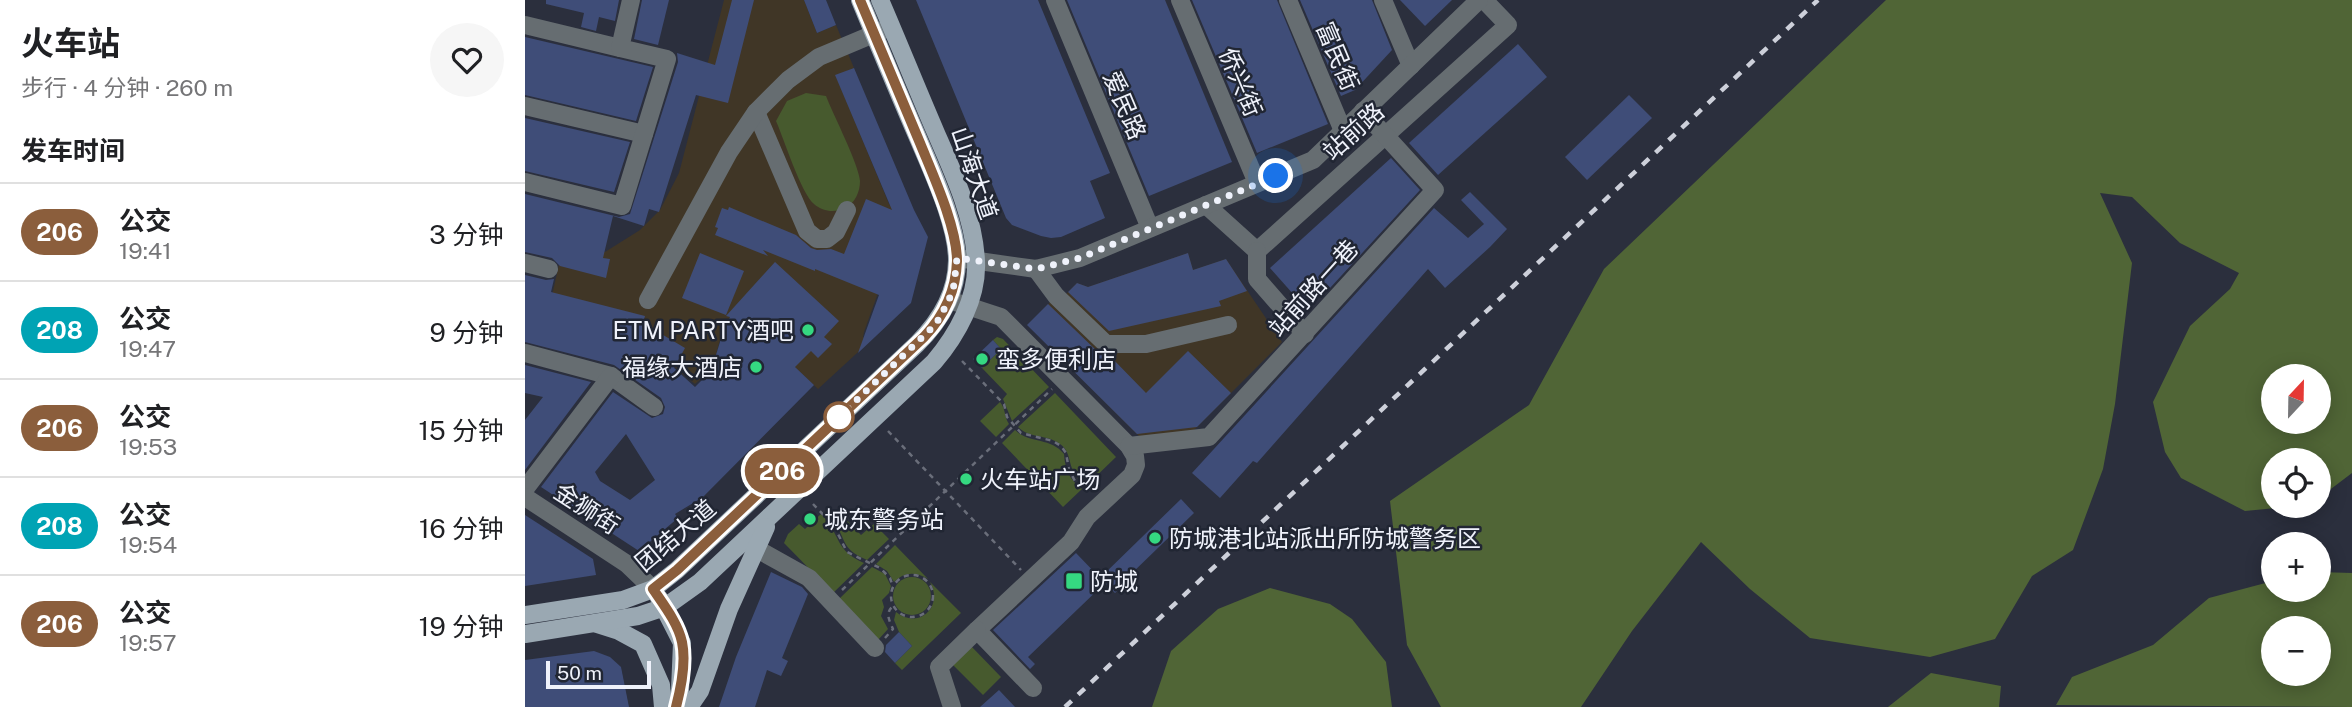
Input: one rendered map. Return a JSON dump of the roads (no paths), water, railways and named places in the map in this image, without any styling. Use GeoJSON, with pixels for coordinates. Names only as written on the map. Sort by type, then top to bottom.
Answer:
{"type":"FeatureCollection","features":[{"type":"Feature","properties":{"kind":"main road","name":"山海大道"},"geometry":{"type":"LineString","coordinates":[[860,0],[936,183],[957,258],[954,285],[949,300],[936,324],[917,344]]}},
{"type":"Feature","properties":{"kind":"main road","name":"山海大道"},"geometry":{"type":"LineString","coordinates":[[751,544],[773,514],[934,362],[954,335],[973,289],[976,261],[970,226],[954,176],[880,0]]}},
{"type":"Feature","properties":{"kind":"main road","name":"团结大道"},"geometry":{"type":"LineString","coordinates":[[525,615],[623,600],[653,589],[677,570],[917,344]]}},
{"type":"Feature","properties":{"kind":"main road","name":"团结大道"},"geometry":{"type":"LineString","coordinates":[[525,634],[638,616],[665,607],[751,544]]}},
{"type":"Feature","properties":{"kind":"main road"},"geometry":{"type":"LineString","coordinates":[[689,707],[700,691],[751,544]]}},
{"type":"Feature","properties":{"kind":"main road"},"geometry":{"type":"LineString","coordinates":[[653,589],[682,643],[680,690],[676,707]]}},
{"type":"Feature","properties":{"kind":"main road"},"geometry":{"type":"LineString","coordinates":[[594,623],[619,631],[643,644],[661,684],[663,707]]}},
{"type":"Feature","properties":{"kind":"street"},"geometry":{"type":"LineString","coordinates":[[619,48],[631,0]]}},
{"type":"Feature","properties":{"kind":"street","name":"爱民路"},"geometry":{"type":"LineString","coordinates":[[1055,0],[1150,228]]}},
{"type":"Feature","properties":{"kind":"street","name":"侨兴街"},"geometry":{"type":"LineString","coordinates":[[1180,0],[1257,183]]}},
{"type":"Feature","properties":{"kind":"street","name":"富民街"},"geometry":{"type":"LineString","coordinates":[[1288,0],[1343,131]]}},
{"type":"Feature","properties":{"kind":"street"},"geometry":{"type":"LineString","coordinates":[[1383,0],[1411,66]]}},
{"type":"Feature","properties":{"kind":"street","name":"站前路"},"geometry":{"type":"LineString","coordinates":[[957,258],[1036,269],[1080,258],[1313,160],[1482,0],[1508,25],[1257,251]]}},
{"type":"Feature","properties":{"kind":"street"},"geometry":{"type":"LineString","coordinates":[[525,25],[667,59],[622,206],[525,182]]}},
{"type":"Feature","properties":{"kind":"street"},"geometry":{"type":"LineString","coordinates":[[648,300],[729,152],[756,112],[788,80],[819,57],[891,27]]}},
{"type":"Feature","properties":{"kind":"street"},"geometry":{"type":"LineString","coordinates":[[525,106],[644,134]]}},
{"type":"Feature","properties":{"kind":"street","name":"站前路一巷"},"geometry":{"type":"LineString","coordinates":[[1129,446],[1209,437],[1436,190],[1363,111]]}},
{"type":"Feature","properties":{"kind":"street"},"geometry":{"type":"LineString","coordinates":[[756,112],[807,231],[817,239],[827,239],[836,232],[847,210]]}},
{"type":"Feature","properties":{"kind":"street"},"geometry":{"type":"LineString","coordinates":[[1206,205],[1257,251],[1257,279],[1305,334]]}},
{"type":"Feature","properties":{"kind":"street"},"geometry":{"type":"LineString","coordinates":[[525,264],[549,269]]}},
{"type":"Feature","properties":{"kind":"street"},"geometry":{"type":"LineString","coordinates":[[1036,269],[1056,296],[1106,344],[1146,344],[1228,325]]}},
{"type":"Feature","properties":{"kind":"street"},"geometry":{"type":"LineString","coordinates":[[949,300],[1001,317],[1129,446],[1135,456],[1136,466],[1132,475],[1087,517],[1071,542],[939,667],[952,707]]}},
{"type":"Feature","properties":{"kind":"street"},"geometry":{"type":"LineString","coordinates":[[525,353],[611,376],[654,407]]}},
{"type":"Feature","properties":{"kind":"street"},"geometry":{"type":"LineString","coordinates":[[525,489],[611,376]]}},
{"type":"Feature","properties":{"kind":"street","name":"金狮街"},"geometry":{"type":"LineString","coordinates":[[525,497],[627,564],[653,589]]}},
{"type":"Feature","properties":{"kind":"street"},"geometry":{"type":"LineString","coordinates":[[751,544],[809,578],[875,648]]}},
{"type":"Feature","properties":{"kind":"street"},"geometry":{"type":"LineString","coordinates":[[978,630],[1033,688]]}},
{"type":"Feature","properties":{"kind":"railway"},"geometry":{"type":"LineString","coordinates":[[1065,707],[1818,0]]}},
{"type":"Feature","properties":{"kind":"place","name":"ETM PARTY酒吧"},"geometry":{"type":"Point","coordinates":[808,330]}},
{"type":"Feature","properties":{"kind":"place","name":"蛮多便利店"},"geometry":{"type":"Point","coordinates":[982,359]}},
{"type":"Feature","properties":{"kind":"place","name":"福缘大酒店"},"geometry":{"type":"Point","coordinates":[756,367]}},
{"type":"Feature","properties":{"kind":"place","name":"火车站广场"},"geometry":{"type":"Point","coordinates":[966,479]}},
{"type":"Feature","properties":{"kind":"place","name":"城东警务站"},"geometry":{"type":"Point","coordinates":[810,519]}},
{"type":"Feature","properties":{"kind":"place","name":"防城港北站派出所防城警务区"},"geometry":{"type":"Point","coordinates":[1155,538]}},
{"type":"Feature","properties":{"kind":"place","name":"防城"},"geometry":{"type":"Point","coordinates":[1074,581]}}]}
